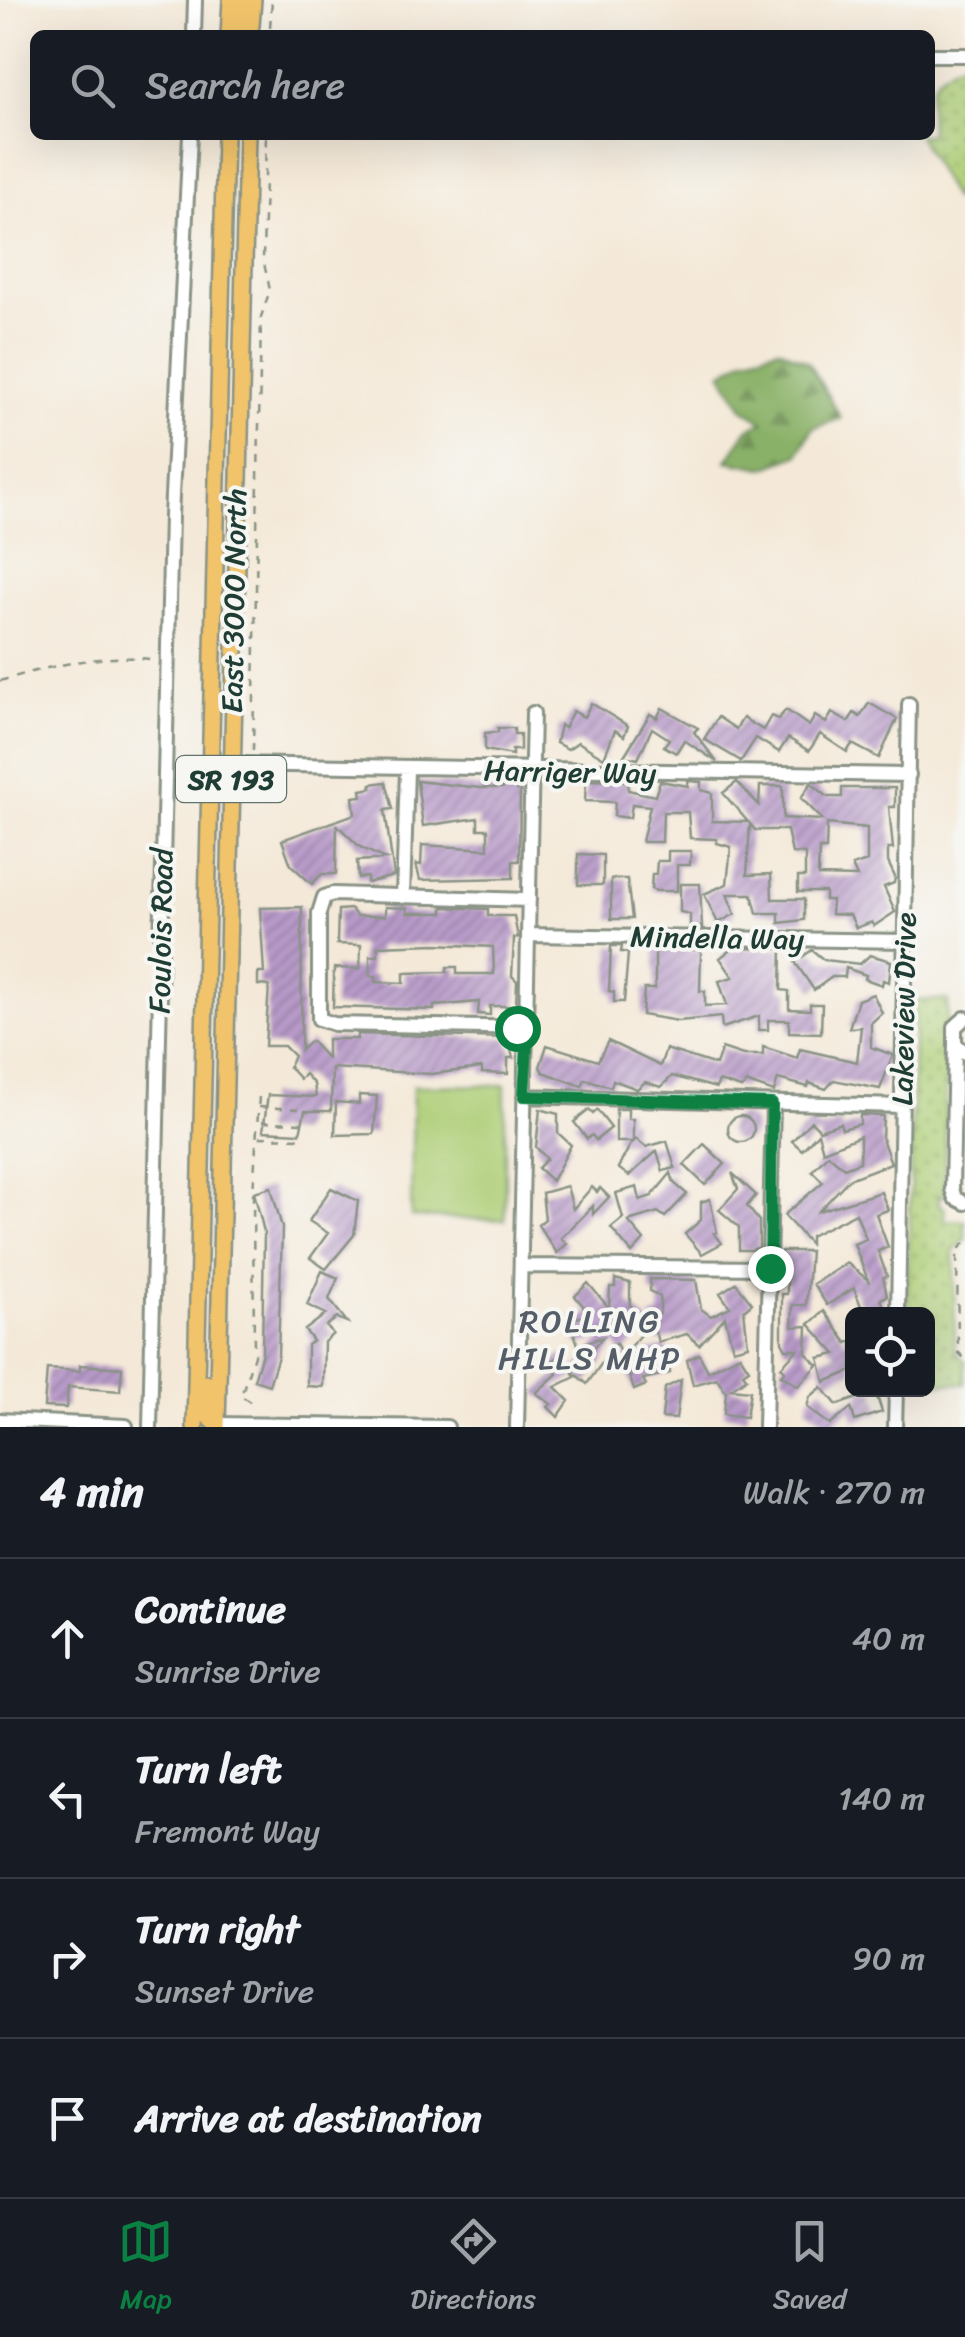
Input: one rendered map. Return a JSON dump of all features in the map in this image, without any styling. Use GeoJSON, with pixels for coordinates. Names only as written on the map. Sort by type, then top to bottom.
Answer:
{"type":"FeatureCollection","features":[{"type":"Feature","properties":{"kind":"main road"},"geometry":{"type":"LineString","coordinates":[[229,30],[231,0]]}},
{"type":"Feature","properties":{"kind":"main road"},"geometry":{"type":"LineString","coordinates":[[242,0],[243,30]]}},
{"type":"Feature","properties":{"kind":"main road"},"geometry":{"type":"LineString","coordinates":[[251,30],[252,0]]}},
{"type":"Feature","properties":{"kind":"main road","name":"East 3000 North"},"geometry":{"type":"LineString","coordinates":[[195,1426],[226,140]]}},
{"type":"Feature","properties":{"kind":"main road","name":"East 3000 North"},"geometry":{"type":"LineString","coordinates":[[217,1426],[247,140]]}},
{"type":"Feature","properties":{"kind":"main road"},"geometry":{"type":"LineString","coordinates":[[198,1305],[206,1323],[206,1415],[217,1426]]}},
{"type":"Feature","properties":{"kind":"street"},"geometry":{"type":"LineString","coordinates":[[194,0],[194,30]]}},
{"type":"Feature","properties":{"kind":"street"},"geometry":{"type":"LineString","coordinates":[[935,55],[965,56]]}},
{"type":"Feature","properties":{"kind":"street","name":"Foulois Road"},"geometry":{"type":"LineString","coordinates":[[150,1427],[175,412],[190,140]]}},
{"type":"Feature","properties":{"kind":"street","name":"Lakeview Drive"},"geometry":{"type":"LineString","coordinates":[[898,1307],[910,704]]}},
{"type":"Feature","properties":{"kind":"street"},"geometry":{"type":"LineString","coordinates":[[517,1427],[532,714]]}},
{"type":"Feature","properties":{"kind":"street","name":"Harriger Way"},"geometry":{"type":"LineString","coordinates":[[231,764],[407,770],[909,775]]}},
{"type":"Feature","properties":{"kind":"street"},"geometry":{"type":"LineString","coordinates":[[403,896],[407,770]]}},
{"type":"Feature","properties":{"kind":"street"},"geometry":{"type":"LineString","coordinates":[[528,1028],[334,1024],[320,1019],[320,913],[324,897],[529,900]]}},
{"type":"Feature","properties":{"kind":"street","name":"Mindella Way"},"geometry":{"type":"LineString","coordinates":[[529,935],[905,941]]}},
{"type":"Feature","properties":{"kind":"street"},"geometry":{"type":"LineString","coordinates":[[965,1018],[955,1027],[960,1048],[952,1188],[955,1198],[965,1203]]}},
{"type":"Feature","properties":{"kind":"street"},"geometry":{"type":"LineString","coordinates":[[524,1096],[902,1106]]}},
{"type":"Feature","properties":{"kind":"street"},"geometry":{"type":"LineString","coordinates":[[765,1427],[772,1104]]}},
{"type":"Feature","properties":{"kind":"street"},"geometry":{"type":"LineString","coordinates":[[521,1266],[770,1268]]}},
{"type":"Feature","properties":{"kind":"street"},"geometry":{"type":"LineString","coordinates":[[895,1427],[896,1397]]}},
{"type":"Feature","properties":{"kind":"street"},"geometry":{"type":"LineString","coordinates":[[0,1420],[126,1426]]}},
{"type":"Feature","properties":{"kind":"street"},"geometry":{"type":"LineString","coordinates":[[217,1426],[448,1427]]}},
{"type":"Feature","properties":{"kind":"path"},"geometry":{"type":"LineString","coordinates":[[270,27],[272,0]]}},
{"type":"Feature","properties":{"kind":"path"},"geometry":{"type":"LineString","coordinates":[[250,756],[254,742],[261,317],[270,290],[263,259],[266,140]]}},
{"type":"Feature","properties":{"kind":"path"},"geometry":{"type":"LineString","coordinates":[[0,681],[48,667],[110,658],[168,662]]}},
{"type":"Feature","properties":{"kind":"path"},"geometry":{"type":"LineString","coordinates":[[250,1402],[241,1396],[254,1354],[258,1226],[253,1194],[260,1096]]}},
{"type":"Feature","properties":{"kind":"path"},"geometry":{"type":"LineString","coordinates":[[259,1107],[301,1108]]}},
{"type":"Feature","properties":{"kind":"path"},"geometry":{"type":"LineString","coordinates":[[259,1122],[301,1123]]}},
{"type":"Feature","properties":{"kind":"path"},"geometry":{"type":"LineString","coordinates":[[258,1137],[300,1138]]}},
{"type":"Feature","properties":{"kind":"path"},"geometry":{"type":"LineString","coordinates":[[965,1243],[957,1250],[958,1352],[965,1359]]}},
{"type":"Feature","properties":{"kind":"path"},"geometry":{"type":"LineString","coordinates":[[256,1253],[263,1254]]}},
{"type":"Feature","properties":{"kind":"path"},"geometry":{"type":"LineString","coordinates":[[256,1265],[263,1265]]}},
{"type":"Feature","properties":{"kind":"path"},"geometry":{"type":"LineString","coordinates":[[256,1290],[262,1290]]}},
{"type":"Feature","properties":{"kind":"path"},"geometry":{"type":"LineString","coordinates":[[255,1312],[262,1311]]}},
{"type":"Feature","properties":{"kind":"path"},"geometry":{"type":"LineString","coordinates":[[249,1372],[255,1374]]}},
{"type":"Feature","properties":{"kind":"green space"},"geometry":{"type":"Polygon","coordinates":[[[965,63],[965,199],[953,199],[921,140],[935,140],[935,82],[946,70],[965,63]]]}},
{"type":"Feature","properties":{"kind":"green space"},"geometry":{"type":"Polygon","coordinates":[[[779,348],[808,362],[841,418],[813,428],[798,455],[764,468],[727,461],[748,429],[763,422],[743,408],[722,373],[745,358],[779,348]]]}},
{"type":"Feature","properties":{"kind":"green space"},"geometry":{"type":"Polygon","coordinates":[[[915,1000],[948,1000],[944,1196],[939,1196],[939,1206],[944,1207],[945,1220],[965,1221],[965,1240],[954,1250],[955,1351],[965,1361],[965,1384],[935,1383],[935,1307],[907,1307],[915,1000]]]}},
{"type":"Feature","properties":{"kind":"green space"},"geometry":{"type":"Polygon","coordinates":[[[505,1085],[505,1220],[411,1217],[413,1086],[505,1085]]]}},
{"type":"Feature","properties":{"kind":"building"},"geometry":{"type":"Polygon","coordinates":[[[591,703],[628,726],[624,736],[615,730],[604,758],[578,742],[568,749],[556,743],[560,725],[564,728],[573,711],[584,717],[591,703]]]}},
{"type":"Feature","properties":{"kind":"building"},"geometry":{"type":"Polygon","coordinates":[[[869,703],[897,719],[879,758],[852,744],[847,752],[820,734],[809,751],[788,738],[779,752],[756,738],[741,761],[704,739],[718,717],[736,729],[743,718],[763,730],[771,716],[778,719],[786,710],[809,726],[815,716],[826,723],[832,713],[848,722],[854,713],[860,717],[869,703]]]}},
{"type":"Feature","properties":{"kind":"building"},"geometry":{"type":"Polygon","coordinates":[[[662,708],[698,728],[694,732],[717,762],[684,740],[676,753],[664,746],[669,739],[652,728],[638,759],[624,756],[650,714],[657,718],[662,708]]]}},
{"type":"Feature","properties":{"kind":"building"},"geometry":{"type":"Polygon","coordinates":[[[498,728],[514,728],[514,734],[520,734],[520,750],[512,750],[512,755],[485,750],[485,733],[498,732],[498,728]]]}},
{"type":"Feature","properties":{"kind":"building"},"geometry":{"type":"Polygon","coordinates":[[[586,780],[629,781],[628,790],[655,796],[660,781],[688,786],[688,781],[701,782],[701,790],[712,793],[712,821],[748,822],[723,793],[737,782],[759,805],[760,786],[783,786],[783,818],[823,820],[801,798],[811,783],[828,797],[842,797],[842,788],[895,788],[895,807],[889,807],[893,849],[888,849],[888,862],[895,877],[894,883],[884,887],[895,912],[874,926],[872,922],[856,928],[850,915],[831,914],[832,900],[825,900],[825,892],[798,892],[798,877],[805,877],[805,854],[792,853],[787,830],[755,830],[750,824],[747,875],[771,874],[772,899],[804,899],[804,920],[779,923],[779,913],[757,913],[752,894],[727,894],[735,914],[718,923],[704,894],[727,884],[731,847],[717,843],[717,839],[690,838],[688,812],[663,812],[662,842],[642,842],[650,806],[632,804],[630,818],[614,816],[615,802],[585,801],[586,780]],[[827,824],[826,849],[819,849],[818,876],[857,877],[852,866],[867,861],[867,828],[827,824]]]}},
{"type":"Feature","properties":{"kind":"building"},"geometry":{"type":"Polygon","coordinates":[[[417,781],[480,788],[503,788],[503,782],[516,782],[516,790],[520,790],[519,861],[513,861],[513,878],[420,880],[416,864],[421,865],[422,845],[488,849],[488,829],[478,829],[478,818],[423,826],[417,781]]]}},
{"type":"Feature","properties":{"kind":"building"},"geometry":{"type":"Polygon","coordinates":[[[386,782],[393,809],[385,810],[394,876],[367,883],[367,877],[358,878],[357,861],[385,859],[360,847],[337,825],[336,874],[322,874],[312,884],[291,865],[282,840],[355,814],[353,797],[362,796],[361,790],[372,788],[371,784],[386,782]]]}},
{"type":"Feature","properties":{"kind":"building"},"geometry":{"type":"Polygon","coordinates":[[[668,851],[691,851],[690,865],[677,865],[677,891],[656,891],[651,889],[652,874],[656,874],[657,861],[668,861],[668,851]]]}},
{"type":"Feature","properties":{"kind":"building"},"geometry":{"type":"Polygon","coordinates":[[[578,854],[603,855],[603,885],[578,885],[578,854]]]}},
{"type":"Feature","properties":{"kind":"building"},"geometry":{"type":"Polygon","coordinates":[[[611,879],[627,879],[632,919],[611,919],[611,879]]]}},
{"type":"Feature","properties":{"kind":"building"},"geometry":{"type":"Polygon","coordinates":[[[680,884],[700,884],[702,928],[690,925],[690,914],[680,912],[680,884]]]}},
{"type":"Feature","properties":{"kind":"building"},"geometry":{"type":"Polygon","coordinates":[[[302,907],[301,1050],[311,1041],[327,1058],[327,1039],[357,1039],[357,1034],[508,1038],[513,1058],[508,1058],[508,1074],[482,1073],[482,1068],[431,1074],[332,1068],[331,1111],[305,1111],[300,1133],[263,1131],[268,1095],[316,1097],[314,1084],[305,1074],[300,1079],[289,1067],[294,1056],[284,1046],[265,1046],[269,986],[258,985],[258,973],[264,973],[260,908],[302,907]]]}},
{"type":"Feature","properties":{"kind":"building"},"geometry":{"type":"Polygon","coordinates":[[[385,907],[407,908],[407,913],[443,913],[443,907],[488,909],[488,916],[514,916],[518,938],[514,938],[512,976],[517,981],[516,1006],[490,1006],[490,1015],[478,1014],[479,1002],[434,1006],[434,1010],[333,1007],[334,968],[360,969],[361,945],[337,944],[338,910],[351,909],[356,916],[385,916],[385,907]],[[378,946],[378,956],[370,956],[370,976],[376,976],[376,982],[404,983],[404,973],[447,972],[447,967],[457,967],[457,974],[494,974],[493,947],[378,946]]]}},
{"type":"Feature","properties":{"kind":"building"},"geometry":{"type":"Polygon","coordinates":[[[611,946],[622,946],[621,952],[628,953],[624,1002],[614,1002],[614,992],[609,991],[611,946]]]}},
{"type":"Feature","properties":{"kind":"building"},"geometry":{"type":"Polygon","coordinates":[[[655,948],[701,950],[700,991],[705,991],[705,1006],[727,1005],[719,981],[733,977],[720,958],[733,948],[782,949],[781,990],[789,991],[789,1009],[810,1010],[810,1004],[822,1004],[821,1033],[789,1032],[789,1020],[768,1020],[768,1030],[759,1030],[759,1016],[722,1028],[721,1017],[678,1021],[642,1015],[644,989],[655,989],[655,948]]]}},
{"type":"Feature","properties":{"kind":"building"},"geometry":{"type":"Polygon","coordinates":[[[812,950],[824,960],[860,964],[870,955],[891,961],[889,982],[883,980],[882,985],[846,968],[845,977],[832,977],[814,990],[795,962],[812,950]]]}},
{"type":"Feature","properties":{"kind":"building"},"geometry":{"type":"Polygon","coordinates":[[[873,994],[882,1013],[871,1023],[871,1047],[893,1055],[880,1089],[834,1080],[826,1089],[778,1079],[774,1092],[748,1083],[741,1088],[719,1081],[716,1088],[672,1076],[661,1087],[645,1082],[637,1089],[613,1080],[611,1087],[585,1079],[582,1086],[543,1072],[540,1067],[547,1045],[598,1061],[608,1041],[660,1066],[666,1049],[716,1065],[722,1048],[743,1055],[763,1055],[763,1047],[797,1058],[800,1049],[857,1062],[861,1027],[849,1028],[858,1000],[873,994]]]}},
{"type":"Feature","properties":{"kind":"building"},"geometry":{"type":"Polygon","coordinates":[[[359,1095],[377,1096],[374,1134],[335,1135],[336,1102],[359,1104],[359,1095]]]}},
{"type":"Feature","properties":{"kind":"building"},"geometry":{"type":"Polygon","coordinates":[[[540,1109],[558,1114],[558,1133],[571,1145],[552,1181],[538,1168],[547,1159],[536,1147],[540,1109]]]}},
{"type":"Feature","properties":{"kind":"building"},"geometry":{"type":"Polygon","coordinates":[[[616,1109],[628,1109],[628,1119],[633,1119],[633,1142],[636,1139],[646,1147],[667,1141],[675,1168],[663,1171],[657,1151],[629,1176],[618,1168],[632,1142],[616,1142],[616,1109]]]}},
{"type":"Feature","properties":{"kind":"building"},"geometry":{"type":"Polygon","coordinates":[[[589,1110],[593,1114],[597,1110],[611,1128],[596,1140],[592,1135],[587,1139],[574,1122],[589,1110]]]}},
{"type":"Feature","properties":{"kind":"building"},"geometry":{"type":"Polygon","coordinates":[[[860,1115],[883,1116],[882,1139],[891,1163],[849,1179],[819,1211],[881,1192],[888,1210],[876,1214],[888,1247],[878,1251],[887,1276],[883,1277],[887,1296],[881,1299],[884,1307],[861,1307],[854,1288],[827,1305],[813,1284],[847,1263],[868,1280],[854,1244],[866,1239],[856,1213],[810,1236],[810,1244],[784,1215],[823,1182],[812,1171],[828,1154],[844,1168],[860,1162],[860,1136],[823,1151],[818,1133],[802,1150],[792,1141],[811,1121],[820,1130],[840,1123],[842,1129],[860,1124],[860,1115]]]}},
{"type":"Feature","properties":{"kind":"building"},"geometry":{"type":"Polygon","coordinates":[[[741,1116],[750,1120],[754,1129],[750,1138],[741,1142],[732,1138],[728,1129],[732,1120],[741,1116]]]}},
{"type":"Feature","properties":{"kind":"building"},"geometry":{"type":"Polygon","coordinates":[[[704,1144],[725,1164],[705,1185],[684,1165],[704,1144]]]}},
{"type":"Feature","properties":{"kind":"building"},"geometry":{"type":"Polygon","coordinates":[[[671,1173],[674,1183],[687,1194],[665,1217],[658,1212],[628,1221],[644,1240],[632,1253],[611,1228],[623,1218],[616,1193],[637,1187],[640,1200],[652,1196],[671,1173]]]}},
{"type":"Feature","properties":{"kind":"building"},"geometry":{"type":"Polygon","coordinates":[[[732,1173],[756,1195],[747,1206],[759,1221],[759,1247],[752,1250],[739,1250],[739,1227],[719,1210],[738,1189],[732,1173]]]}},
{"type":"Feature","properties":{"kind":"building"},"geometry":{"type":"Polygon","coordinates":[[[567,1186],[573,1209],[592,1187],[597,1192],[600,1188],[609,1197],[593,1214],[593,1206],[561,1238],[567,1244],[557,1253],[538,1225],[545,1219],[542,1193],[567,1186]]]}},
{"type":"Feature","properties":{"kind":"building"},"geometry":{"type":"Polygon","coordinates":[[[271,1187],[282,1228],[278,1356],[269,1385],[254,1380],[262,1353],[264,1232],[254,1192],[271,1187]]]}},
{"type":"Feature","properties":{"kind":"building"},"geometry":{"type":"Polygon","coordinates":[[[331,1188],[358,1201],[354,1235],[326,1269],[310,1258],[328,1233],[309,1221],[331,1188]]]}},
{"type":"Feature","properties":{"kind":"building"},"geometry":{"type":"Polygon","coordinates":[[[710,1199],[717,1232],[714,1233],[722,1243],[702,1254],[685,1234],[701,1220],[701,1202],[710,1199]]]}},
{"type":"Feature","properties":{"kind":"building"},"geometry":{"type":"Polygon","coordinates":[[[781,1251],[810,1251],[806,1305],[793,1305],[792,1327],[807,1326],[806,1353],[818,1365],[798,1386],[781,1375],[785,1371],[781,1367],[798,1349],[786,1349],[782,1342],[782,1294],[787,1294],[787,1271],[781,1271],[781,1251]]]}},
{"type":"Feature","properties":{"kind":"building"},"geometry":{"type":"Polygon","coordinates":[[[322,1271],[338,1278],[329,1299],[347,1322],[337,1318],[326,1326],[333,1334],[324,1342],[323,1387],[307,1386],[307,1345],[313,1341],[305,1330],[326,1314],[307,1305],[322,1271]]]}},
{"type":"Feature","properties":{"kind":"building"},"geometry":{"type":"Polygon","coordinates":[[[615,1279],[630,1283],[630,1305],[650,1323],[622,1356],[616,1343],[587,1384],[573,1372],[603,1337],[578,1345],[570,1320],[590,1314],[575,1296],[588,1283],[609,1308],[610,1287],[615,1287],[615,1279]]]}},
{"type":"Feature","properties":{"kind":"building"},"geometry":{"type":"Polygon","coordinates":[[[650,1279],[696,1280],[701,1309],[711,1316],[730,1307],[720,1293],[736,1283],[752,1303],[744,1310],[748,1345],[733,1349],[725,1317],[699,1345],[687,1334],[658,1342],[651,1317],[660,1314],[660,1297],[650,1291],[650,1279]]]}},
{"type":"Feature","properties":{"kind":"building"},"geometry":{"type":"Polygon","coordinates":[[[824,1311],[845,1340],[845,1374],[825,1382],[819,1358],[836,1354],[809,1324],[824,1311]]]}},
{"type":"Feature","properties":{"kind":"building"},"geometry":{"type":"Polygon","coordinates":[[[668,1347],[670,1373],[643,1379],[646,1385],[634,1390],[623,1357],[668,1347]]]}},
{"type":"Feature","properties":{"kind":"building"},"geometry":{"type":"Polygon","coordinates":[[[699,1354],[708,1371],[740,1355],[749,1369],[743,1373],[747,1378],[731,1389],[750,1391],[746,1417],[724,1414],[726,1392],[717,1378],[693,1385],[687,1360],[699,1354]]]}},
{"type":"Feature","properties":{"kind":"building"},"geometry":{"type":"Polygon","coordinates":[[[564,1355],[575,1377],[555,1387],[569,1401],[558,1417],[548,1407],[551,1404],[536,1393],[557,1374],[551,1361],[564,1355]]]}},
{"type":"Feature","properties":{"kind":"building"},"geometry":{"type":"Polygon","coordinates":[[[80,1365],[122,1368],[120,1391],[68,1387],[66,1408],[44,1407],[47,1369],[80,1371],[80,1365]]]}},
{"type":"Feature","properties":{"kind":"building"},"geometry":{"type":"Polygon","coordinates":[[[681,1380],[676,1419],[662,1418],[665,1388],[681,1380]]]}},
{"type":"Feature","properties":{"kind":"building"},"geometry":{"type":"Polygon","coordinates":[[[822,1387],[837,1405],[860,1397],[877,1397],[882,1412],[855,1421],[851,1408],[830,1425],[807,1407],[810,1397],[822,1387]]]}},
{"type":"Feature","properties":{"kind":"district","name":"ROLLING HILLS MHP"},"geometry":{"type":"Point","coordinates":[590,1340]}},
{"type":"Feature","properties":{"kind":"route"},"geometry":{"type":"LineString","coordinates":[[517,1028],[528,1028],[524,1096],[772,1104],[770,1268]]}}]}
